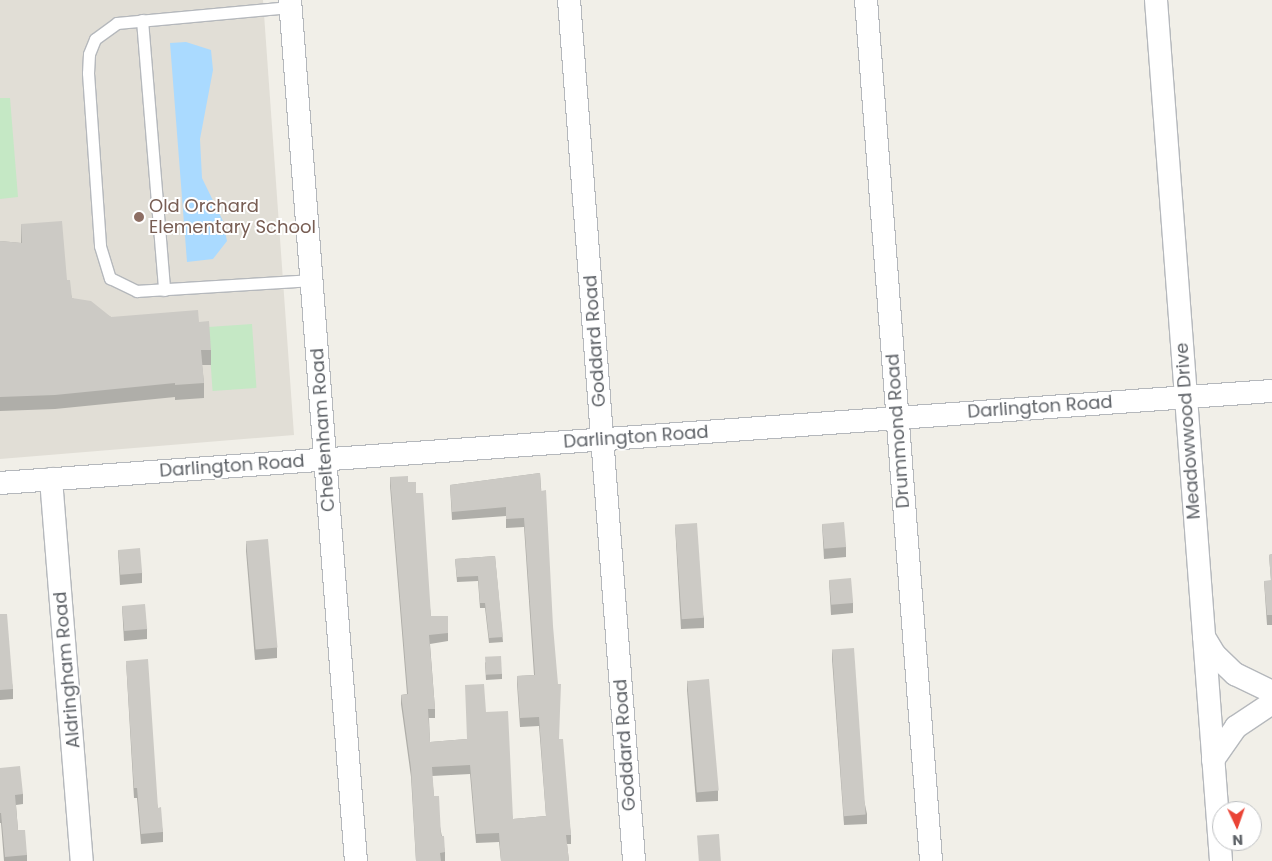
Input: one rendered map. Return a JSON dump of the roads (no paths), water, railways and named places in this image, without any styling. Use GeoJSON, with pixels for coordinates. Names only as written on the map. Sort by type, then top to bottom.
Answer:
{"type":"FeatureCollection","features":[{"type":"Feature","properties":{"kind":"street","name":"Goddard Road"},"geometry":{"type":"LineString","coordinates":[[569,0],[634,861]]}},
{"type":"Feature","properties":{"kind":"street","name":"Drummond Road"},"geometry":{"type":"LineString","coordinates":[[866,0],[931,861]]}},
{"type":"Feature","properties":{"kind":"street","name":"Meadowwood Drive"},"geometry":{"type":"LineString","coordinates":[[1156,0],[1221,861]]}},
{"type":"Feature","properties":{"kind":"street","name":"Cheltenham Road"},"geometry":{"type":"LineString","coordinates":[[290,4],[356,861]]}},
{"type":"Feature","properties":{"kind":"street","name":"Darlington Road"},"geometry":{"type":"LineString","coordinates":[[0,483],[1272,391]]}},
{"type":"Feature","properties":{"kind":"street","name":"Aldringham Road"},"geometry":{"type":"LineString","coordinates":[[51,479],[82,861]]}},
{"type":"Feature","properties":{"kind":"street"},"geometry":{"type":"LineString","coordinates":[[1204,637],[1215,655],[1235,674],[1272,692]]}},
{"type":"Feature","properties":{"kind":"street"},"geometry":{"type":"LineString","coordinates":[[1213,760],[1236,727],[1272,703]]}},
{"type":"Feature","properties":{"kind":"lane"},"geometry":{"type":"LineString","coordinates":[[290,4],[117,23],[95,39],[89,54],[100,246],[110,278],[121,286],[137,291],[312,280]]}},
{"type":"Feature","properties":{"kind":"lane"},"geometry":{"type":"LineString","coordinates":[[142,20],[164,290]]}},
{"type":"Feature","properties":{"kind":"water"},"geometry":{"type":"Polygon","coordinates":[[[186,42],[211,50],[213,70],[200,139],[202,178],[223,221],[227,241],[213,259],[187,262],[170,43],[186,42]]]}},
{"type":"Feature","properties":{"kind":"place","name":"Old Orchard Elementary School"},"geometry":{"type":"Point","coordinates":[139,217]}}]}
